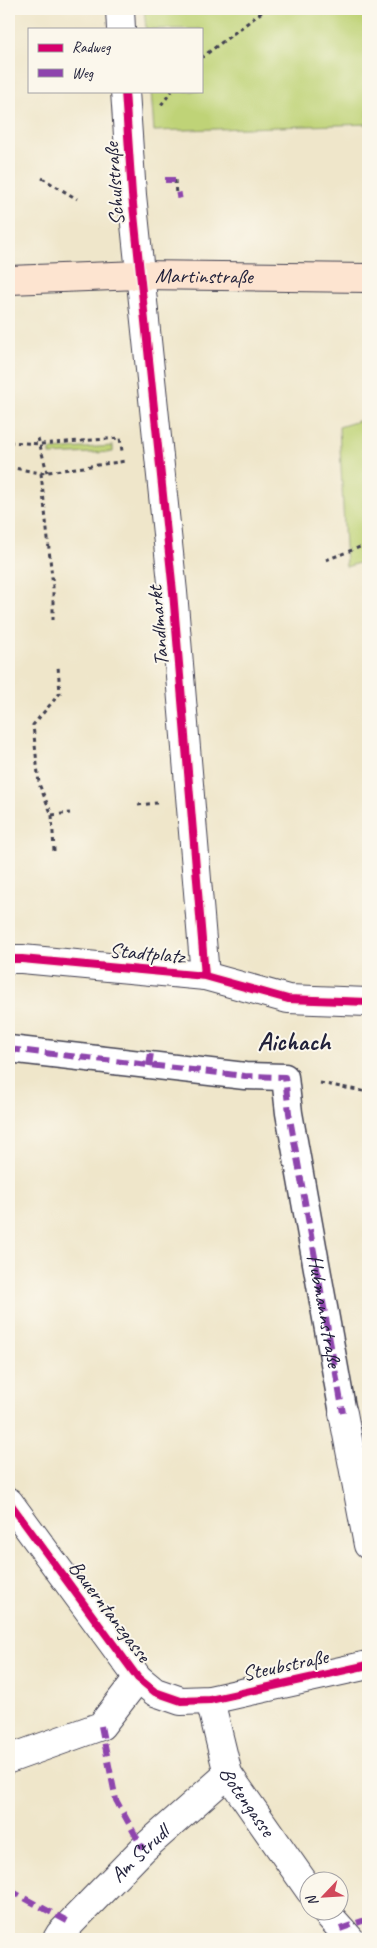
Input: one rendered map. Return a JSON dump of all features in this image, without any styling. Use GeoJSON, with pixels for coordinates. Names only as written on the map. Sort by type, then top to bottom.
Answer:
{"type":"FeatureCollection","features":[{"type":"Feature","properties":{"kind":"main road","name":"Martinstraße"},"geometry":{"type":"LineString","coordinates":[[9,280],[139,275],[368,278]]}},
{"type":"Feature","properties":{"kind":"street"},"geometry":{"type":"LineString","coordinates":[[120,9],[121,28]]}},
{"type":"Feature","properties":{"kind":"street","name":"Schulstraße"},"geometry":{"type":"LineString","coordinates":[[125,92],[139,275]]}},
{"type":"Feature","properties":{"kind":"street","name":"Tandlmarkt"},"geometry":{"type":"LineString","coordinates":[[139,275],[173,592],[205,976]]}},
{"type":"Feature","properties":{"kind":"street","name":"Stadtplatz"},"geometry":{"type":"LineString","coordinates":[[9,960],[22,959],[205,976],[288,999],[368,1002]]}},
{"type":"Feature","properties":{"kind":"street"},"geometry":{"type":"LineString","coordinates":[[9,1049],[150,1059],[245,1076],[285,1077]]}},
{"type":"Feature","properties":{"kind":"street","name":"Hubmannstraße"},"geometry":{"type":"LineString","coordinates":[[285,1077],[289,1113],[368,1545]]}},
{"type":"Feature","properties":{"kind":"street","name":"Bauerntanzgasse"},"geometry":{"type":"LineString","coordinates":[[9,1502],[138,1678],[155,1692],[181,1701],[210,1700]]}},
{"type":"Feature","properties":{"kind":"street","name":"Steubstraße"},"geometry":{"type":"LineString","coordinates":[[210,1700],[368,1665]]}},
{"type":"Feature","properties":{"kind":"street","name":"Bauerntanzgasse"},"geometry":{"type":"LineString","coordinates":[[9,1759],[101,1726],[138,1678]]}},
{"type":"Feature","properties":{"kind":"street","name":"Botengasse"},"geometry":{"type":"LineString","coordinates":[[210,1700],[228,1774],[300,1877]]}},
{"type":"Feature","properties":{"kind":"street","name":"Am Strudl"},"geometry":{"type":"LineString","coordinates":[[57,1939],[65,1928],[144,1849],[228,1774]]}},
{"type":"Feature","properties":{"kind":"street"},"geometry":{"type":"LineString","coordinates":[[333,1920],[350,1939]]}},
{"type":"Feature","properties":{"kind":"path"},"geometry":{"type":"LineString","coordinates":[[202,57],[266,9]]}},
{"type":"Feature","properties":{"kind":"path"},"geometry":{"type":"LineString","coordinates":[[42,178],[77,199]]}},
{"type":"Feature","properties":{"kind":"path"},"geometry":{"type":"LineString","coordinates":[[175,180],[176,196]]}},
{"type":"Feature","properties":{"kind":"path"},"geometry":{"type":"LineString","coordinates":[[38,438],[47,472]]}},
{"type":"Feature","properties":{"kind":"path"},"geometry":{"type":"LineString","coordinates":[[9,442],[40,444],[120,438],[124,461]]}},
{"type":"Feature","properties":{"kind":"path"},"geometry":{"type":"LineString","coordinates":[[9,467],[41,473],[158,456]]}},
{"type":"Feature","properties":{"kind":"path"},"geometry":{"type":"LineString","coordinates":[[41,473],[54,620]]}},
{"type":"Feature","properties":{"kind":"path"},"geometry":{"type":"LineString","coordinates":[[326,560],[368,544]]}},
{"type":"Feature","properties":{"kind":"path"},"geometry":{"type":"LineString","coordinates":[[54,851],[52,815],[39,784],[33,725],[60,693],[58,666]]}},
{"type":"Feature","properties":{"kind":"path"},"geometry":{"type":"LineString","coordinates":[[52,815],[70,814]]}},
{"type":"Feature","properties":{"kind":"path"},"geometry":{"type":"LineString","coordinates":[[285,1077],[368,1092]]}},
{"type":"Feature","properties":{"kind":"green space"},"geometry":{"type":"Polygon","coordinates":[[[144,9],[368,9],[368,124],[154,131],[151,92],[202,92],[202,28],[146,28],[144,9]]]}},
{"type":"Feature","properties":{"kind":"green space"},"geometry":{"type":"Polygon","coordinates":[[[368,418],[368,560],[346,567],[339,427],[368,418]]]}},
{"type":"Feature","properties":{"kind":"green space"},"geometry":{"type":"Polygon","coordinates":[[[113,446],[113,452],[50,455],[50,450],[113,446]]]}},
{"type":"Feature","properties":{"kind":"marked path"},"geometry":{"type":"LineString","coordinates":[[165,180],[175,180]]}},
{"type":"Feature","properties":{"kind":"marked path"},"geometry":{"type":"LineString","coordinates":[[176,196],[182,195]]}},
{"type":"Feature","properties":{"kind":"marked path"},"geometry":{"type":"LineString","coordinates":[[9,1049],[245,1076],[285,1077],[289,1113],[343,1413]]}},
{"type":"Feature","properties":{"kind":"marked path"},"geometry":{"type":"LineString","coordinates":[[149,1066],[151,1053]]}},
{"type":"Feature","properties":{"kind":"marked path"},"geometry":{"type":"LineString","coordinates":[[101,1726],[116,1800],[143,1849]]}},
{"type":"Feature","properties":{"kind":"marked path"},"geometry":{"type":"LineString","coordinates":[[9,1890],[71,1923]]}},
{"type":"Feature","properties":{"kind":"marked path"},"geometry":{"type":"LineString","coordinates":[[340,1929],[368,1919]]}},
{"type":"Feature","properties":{"kind":"cycle path"},"geometry":{"type":"LineString","coordinates":[[125,92],[132,195],[173,592],[205,976]]}},
{"type":"Feature","properties":{"kind":"cycle path"},"geometry":{"type":"LineString","coordinates":[[9,959],[205,976],[288,999],[368,1002]]}},
{"type":"Feature","properties":{"kind":"cycle path"},"geometry":{"type":"LineString","coordinates":[[9,1502],[138,1678],[155,1692],[181,1701],[210,1700],[368,1665]]}},
{"type":"Feature","properties":{"kind":"district","name":"Aichach"},"geometry":{"type":"Point","coordinates":[294,1041]}}]}
